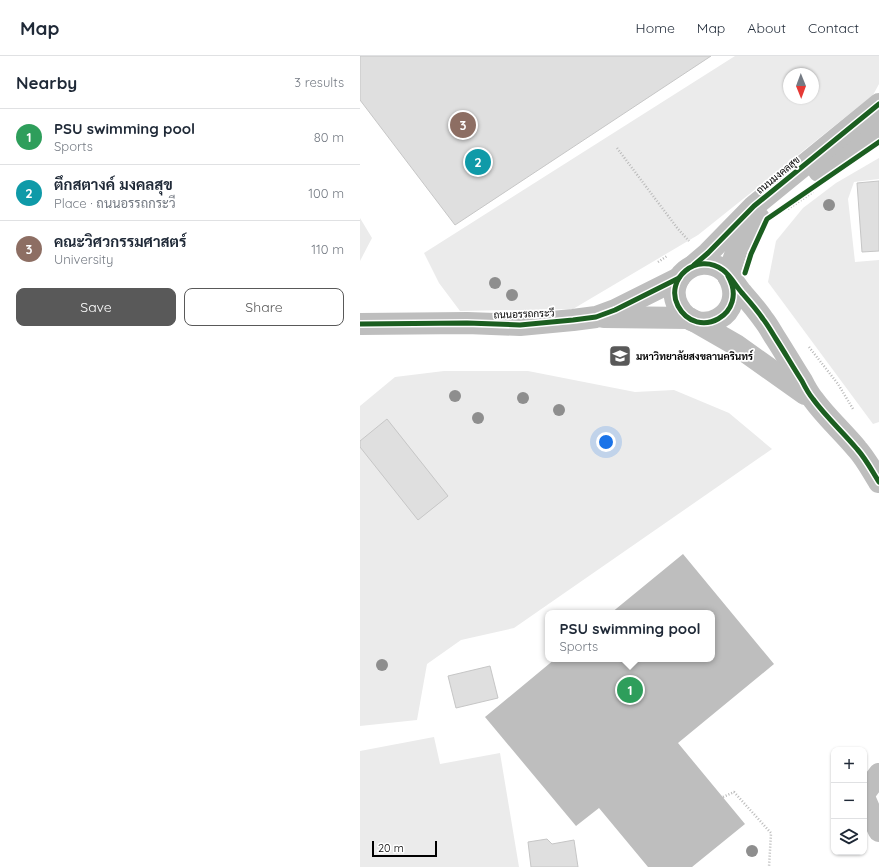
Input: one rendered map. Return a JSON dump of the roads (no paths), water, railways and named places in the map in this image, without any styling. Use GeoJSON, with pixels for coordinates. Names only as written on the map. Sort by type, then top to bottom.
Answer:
{"type":"FeatureCollection","features":[{"type":"Feature","properties":{"kind":"street","name":"ถนนมงคลสุข"},"geometry":{"type":"LineString","coordinates":[[692,267],[754,206],[879,104]]}},
{"type":"Feature","properties":{"kind":"street"},"geometry":{"type":"LineString","coordinates":[[596,317],[689,318],[698,322],[706,322],[716,320],[724,315],[728,311],[733,300],[733,287],[728,276],[738,246],[761,215],[879,126]]}},
{"type":"Feature","properties":{"kind":"street"},"geometry":{"type":"LineString","coordinates":[[813,399],[736,345],[683,313],[675,298],[676,284],[692,267],[704,263],[714,265],[723,270],[764,319],[813,399],[858,450],[879,482]]}},
{"type":"Feature","properties":{"kind":"street","name":"ถนนอรรถกระวี"},"geometry":{"type":"LineString","coordinates":[[360,324],[530,324],[596,317],[615,310],[692,267]]}},
{"type":"Feature","properties":{"kind":"street"},"geometry":{"type":"LineString","coordinates":[[867,791],[879,774]]}},
{"type":"Feature","properties":{"kind":"street"},"geometry":{"type":"LineString","coordinates":[[867,802],[879,831]]}},
{"type":"Feature","properties":{"kind":"place","name":"คณะวิศวกรรมศาสตร์"},"geometry":{"type":"Point","coordinates":[463,125]}},
{"type":"Feature","properties":{"kind":"place","name":"ตึกสตางค์ มงคลสุข"},"geometry":{"type":"Point","coordinates":[478,162]}},
{"type":"Feature","properties":{"kind":"place","name":"มหาวิทยาลัยสงขลานครินทร์"},"geometry":{"type":"Point","coordinates":[620,356]}},
{"type":"Feature","properties":{"kind":"place","name":"PSU swimming pool"},"geometry":{"type":"Point","coordinates":[630,690]}}]}
